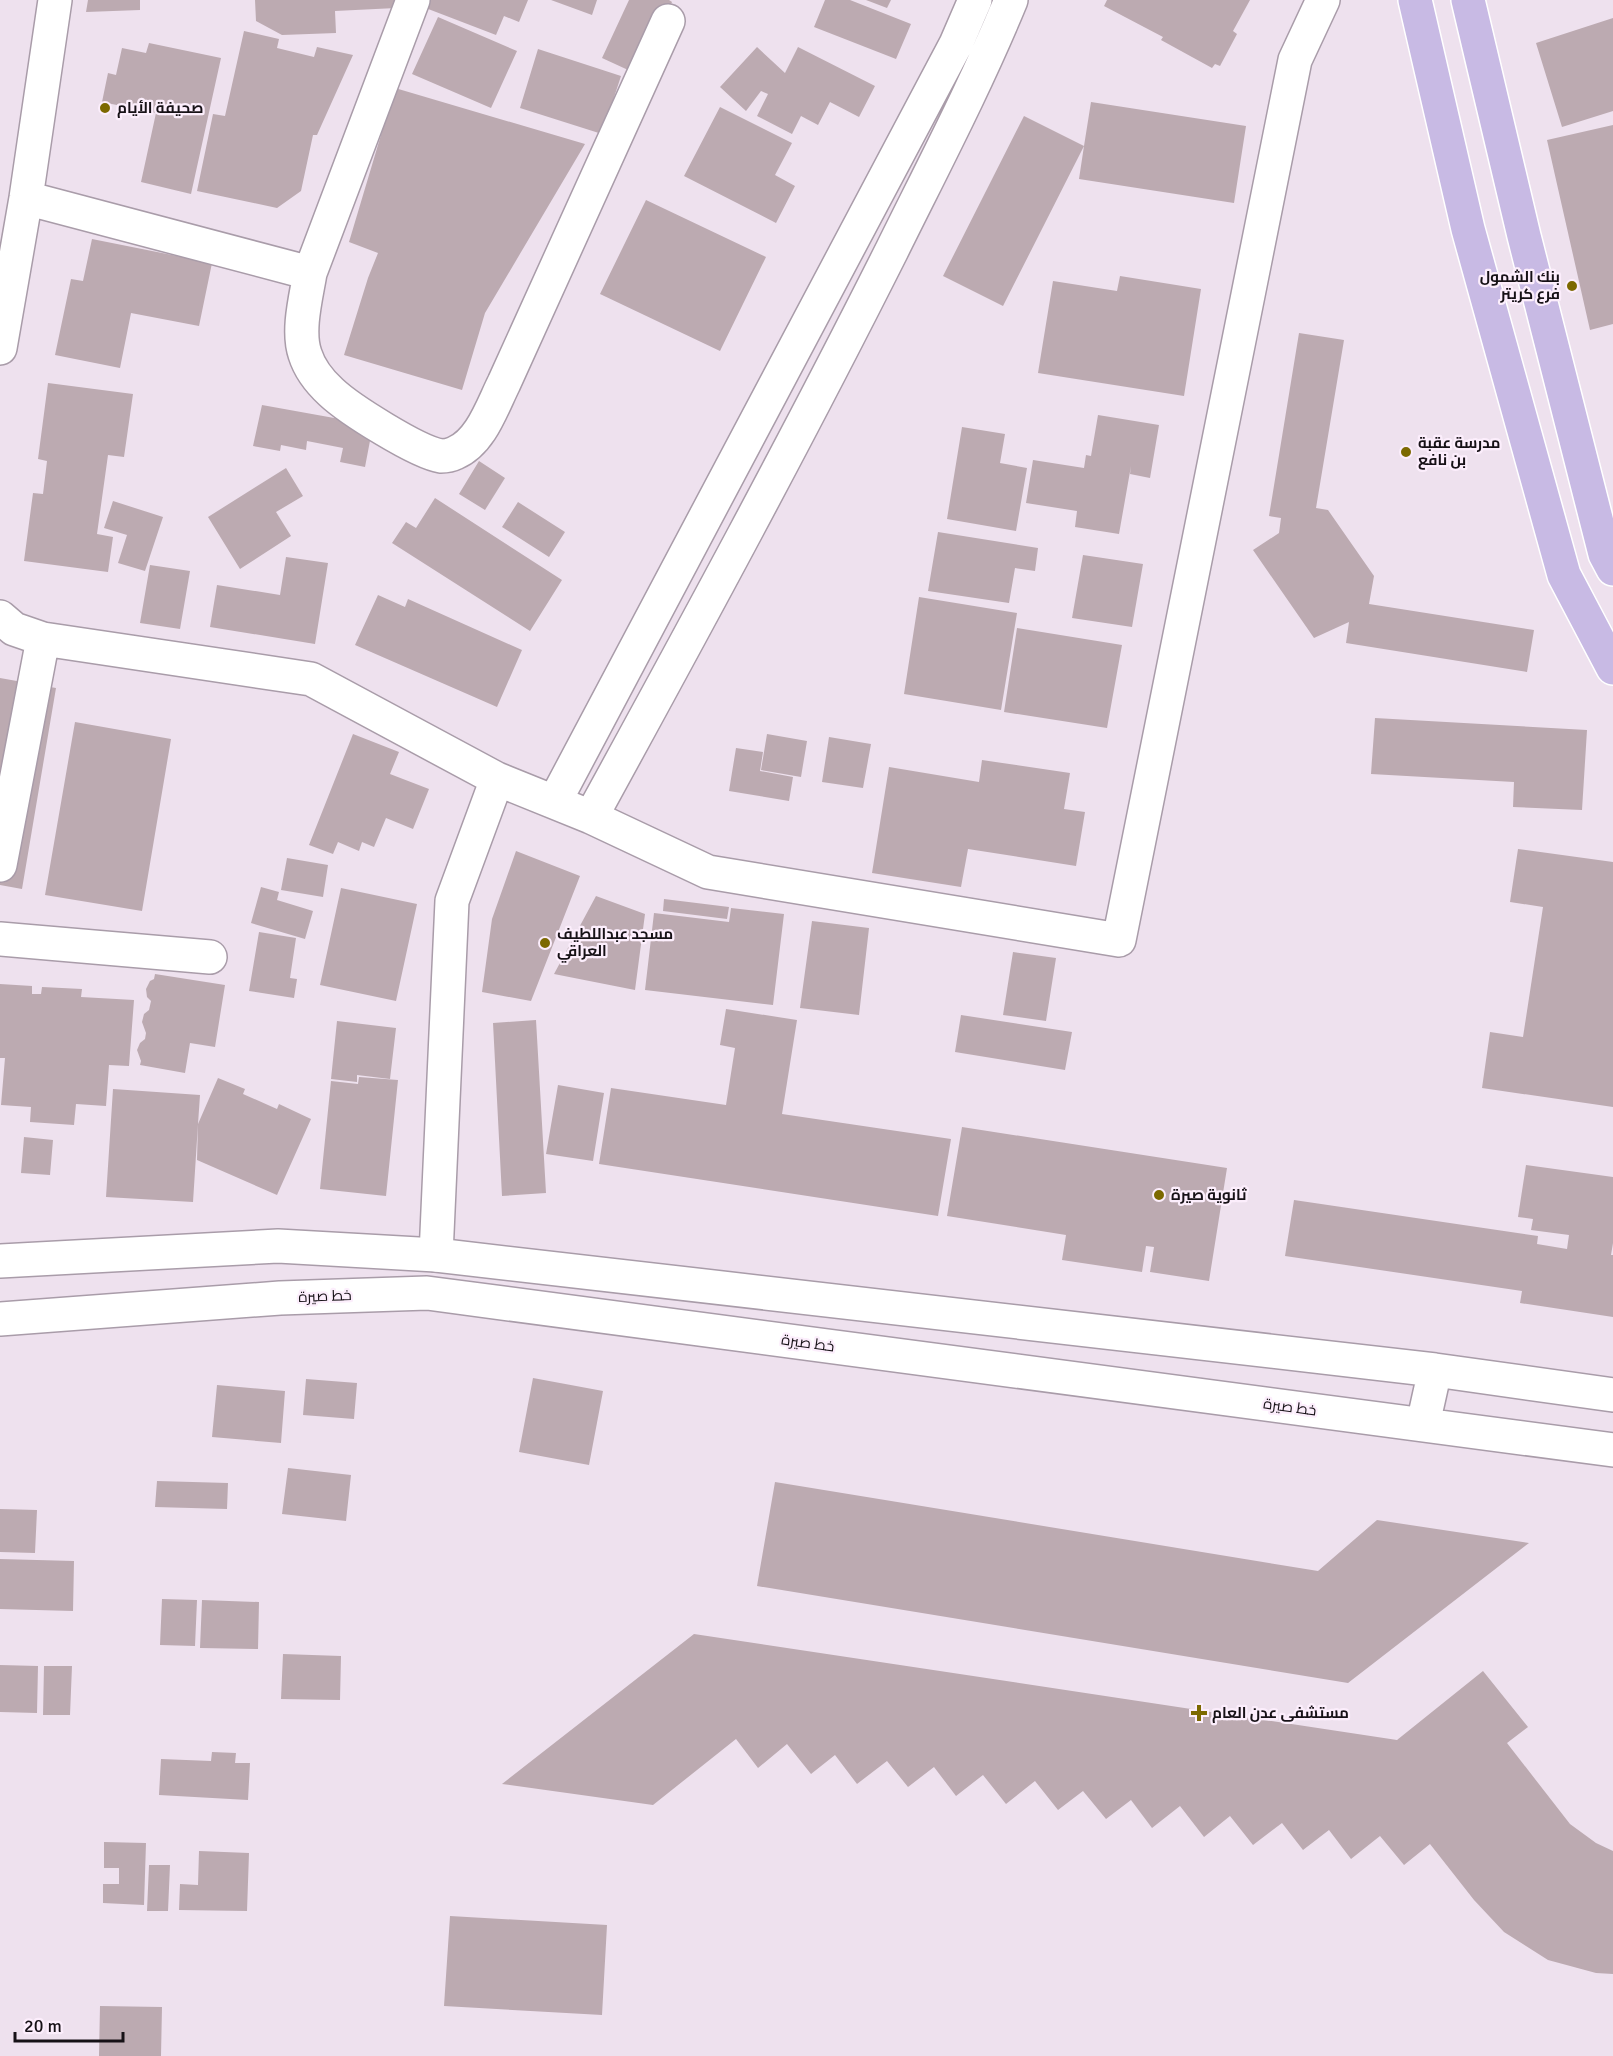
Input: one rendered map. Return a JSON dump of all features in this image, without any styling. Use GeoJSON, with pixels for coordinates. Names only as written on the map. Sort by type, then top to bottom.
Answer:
{"type":"FeatureCollection","features":[{"type":"Feature","properties":{"kind":"main road"},"geometry":{"type":"LineString","coordinates":[[1414,0],[1468,229],[1564,575],[1613,668]]}},
{"type":"Feature","properties":{"kind":"main road"},"geometry":{"type":"LineString","coordinates":[[1468,0],[1524,236],[1599,531],[1605,554],[1613,569]]}},
{"type":"Feature","properties":{"kind":"street"},"geometry":{"type":"LineString","coordinates":[[0,348],[26,198],[55,0]]}},
{"type":"Feature","properties":{"kind":"street"},"geometry":{"type":"LineString","coordinates":[[413,0],[310,273],[303,320],[304,352],[312,372],[331,393],[374,423],[424,449],[443,456],[456,453],[477,435],[504,383],[668,21]]}},
{"type":"Feature","properties":{"kind":"street"},"geometry":{"type":"LineString","coordinates":[[555,801],[956,44],[975,0]]}},
{"type":"Feature","properties":{"kind":"street"},"geometry":{"type":"LineString","coordinates":[[591,817],[849,335],[987,59],[1011,0]]}},
{"type":"Feature","properties":{"kind":"street"},"geometry":{"type":"LineString","coordinates":[[0,617],[14,629],[43,639],[310,679],[497,779],[555,801],[708,872],[1119,940],[1295,60],[1323,0]]}},
{"type":"Feature","properties":{"kind":"street"},"geometry":{"type":"LineString","coordinates":[[956,44],[987,59]]}},
{"type":"Feature","properties":{"kind":"street"},"geometry":{"type":"LineString","coordinates":[[26,198],[310,273]]}},
{"type":"Feature","properties":{"kind":"street"},"geometry":{"type":"LineString","coordinates":[[0,865],[43,639]]}},
{"type":"Feature","properties":{"kind":"street"},"geometry":{"type":"LineString","coordinates":[[427,1293],[436,1255],[453,901],[497,779]]}},
{"type":"Feature","properties":{"kind":"street"},"geometry":{"type":"LineString","coordinates":[[0,939],[210,957]]}},
{"type":"Feature","properties":{"kind":"street"},"geometry":{"type":"LineString","coordinates":[[0,1261],[278,1246],[436,1255],[1435,1370],[1613,1395]]}},
{"type":"Feature","properties":{"kind":"street","name":"خط صيرة"},"geometry":{"type":"LineString","coordinates":[[0,1318],[280,1298],[427,1293],[1613,1450]]}},
{"type":"Feature","properties":{"kind":"street"},"geometry":{"type":"LineString","coordinates":[[1423,1424],[1435,1370]]}},
{"type":"Feature","properties":{"kind":"building"},"geometry":{"type":"Polygon","coordinates":[[[88,0],[140,0],[140,10],[86,12],[88,0]]]}},
{"type":"Feature","properties":{"kind":"building"},"geometry":{"type":"Polygon","coordinates":[[[255,0],[396,0],[396,8],[335,11],[336,33],[282,35],[256,21],[255,0]]]}},
{"type":"Feature","properties":{"kind":"building"},"geometry":{"type":"Polygon","coordinates":[[[426,0],[528,0],[519,22],[504,16],[496,35],[423,7],[426,0]]]}},
{"type":"Feature","properties":{"kind":"building"},"geometry":{"type":"Polygon","coordinates":[[[551,0],[597,0],[592,15],[551,0]]]}},
{"type":"Feature","properties":{"kind":"building"},"geometry":{"type":"Polygon","coordinates":[[[629,0],[669,0],[672,2],[639,75],[602,58],[629,0]]]}},
{"type":"Feature","properties":{"kind":"building"},"geometry":{"type":"Polygon","coordinates":[[[825,0],[850,0],[911,24],[896,59],[814,27],[825,0]]]}},
{"type":"Feature","properties":{"kind":"building"},"geometry":{"type":"Polygon","coordinates":[[[866,0],[891,0],[887,8],[866,0]]]}},
{"type":"Feature","properties":{"kind":"building"},"geometry":{"type":"Polygon","coordinates":[[[1107,0],[1250,0],[1233,31],[1237,34],[1220,66],[1215,64],[1212,68],[1161,40],[1163,37],[1104,6],[1107,0]]]}},
{"type":"Feature","properties":{"kind":"building"},"geometry":{"type":"Polygon","coordinates":[[[438,17],[517,51],[491,108],[412,74],[438,17]]]}},
{"type":"Feature","properties":{"kind":"building"},"geometry":{"type":"Polygon","coordinates":[[[1613,18],[1613,111],[1562,127],[1536,43],[1613,18]]]}},
{"type":"Feature","properties":{"kind":"building"},"geometry":{"type":"Polygon","coordinates":[[[244,31],[279,39],[277,48],[314,57],[317,47],[353,55],[317,135],[313,135],[301,191],[277,208],[197,191],[213,114],[225,116],[244,31]]]}},
{"type":"Feature","properties":{"kind":"building"},"geometry":{"type":"Polygon","coordinates":[[[149,43],[221,58],[191,194],[141,182],[156,113],[102,102],[108,73],[116,75],[122,48],[146,53],[149,43]]]}},
{"type":"Feature","properties":{"kind":"building"},"geometry":{"type":"Polygon","coordinates":[[[757,47],[785,73],[798,47],[875,86],[859,117],[830,102],[818,125],[801,116],[792,134],[757,116],[768,94],[761,91],[746,111],[720,87],[757,47]]]}},
{"type":"Feature","properties":{"kind":"building"},"geometry":{"type":"Polygon","coordinates":[[[538,49],[621,76],[602,134],[520,108],[538,49]]]}},
{"type":"Feature","properties":{"kind":"building"},"geometry":{"type":"Polygon","coordinates":[[[395,88],[585,144],[485,313],[462,390],[344,355],[378,253],[349,242],[395,88]]]}},
{"type":"Feature","properties":{"kind":"building"},"geometry":{"type":"Polygon","coordinates":[[[1091,102],[1246,126],[1234,203],[1079,179],[1091,102]]]}},
{"type":"Feature","properties":{"kind":"building"},"geometry":{"type":"Polygon","coordinates":[[[720,107],[792,143],[775,175],[795,186],[776,223],[684,176],[720,107]]]}},
{"type":"Feature","properties":{"kind":"building"},"geometry":{"type":"Polygon","coordinates":[[[1024,116],[1084,146],[1003,306],[943,276],[1024,116]]]}},
{"type":"Feature","properties":{"kind":"building"},"geometry":{"type":"Polygon","coordinates":[[[1613,125],[1613,324],[1590,330],[1547,140],[1613,125]]]}},
{"type":"Feature","properties":{"kind":"building"},"geometry":{"type":"Polygon","coordinates":[[[646,200],[766,257],[720,351],[600,294],[646,200]]]}},
{"type":"Feature","properties":{"kind":"building"},"geometry":{"type":"Polygon","coordinates":[[[92,239],[212,263],[199,326],[131,313],[120,368],[55,355],[71,279],[83,281],[92,239]]]}},
{"type":"Feature","properties":{"kind":"building"},"geometry":{"type":"Polygon","coordinates":[[[1120,276],[1201,289],[1184,396],[1038,373],[1053,281],[1117,291],[1120,276]]]}},
{"type":"Feature","properties":{"kind":"building"},"geometry":{"type":"Polygon","coordinates":[[[1299,333],[1344,340],[1316,508],[1328,510],[1374,576],[1369,604],[1534,630],[1527,672],[1346,643],[1349,622],[1314,638],[1253,550],[1279,533],[1281,518],[1269,516],[1299,333]]]}},
{"type":"Feature","properties":{"kind":"building"},"geometry":{"type":"Polygon","coordinates":[[[48,383],[133,394],[124,457],[108,455],[97,534],[113,537],[108,572],[24,561],[33,493],[43,494],[47,461],[38,459],[48,383]]]}},
{"type":"Feature","properties":{"kind":"building"},"geometry":{"type":"Polygon","coordinates":[[[262,405],[373,425],[365,467],[340,462],[343,448],[307,441],[306,450],[281,445],[280,451],[253,446],[262,405]]]}},
{"type":"Feature","properties":{"kind":"building"},"geometry":{"type":"Polygon","coordinates":[[[1098,415],[1159,425],[1150,478],[1130,474],[1131,466],[1119,534],[1075,527],[1077,511],[1026,503],[1033,460],[1084,468],[1086,455],[1091,456],[1098,415]]]}},
{"type":"Feature","properties":{"kind":"building"},"geometry":{"type":"Polygon","coordinates":[[[962,427],[1005,434],[1000,463],[1027,468],[1016,531],[947,519],[962,427]]]}},
{"type":"Feature","properties":{"kind":"building"},"geometry":{"type":"Polygon","coordinates":[[[479,461],[505,478],[485,510],[459,494],[479,461]]]}},
{"type":"Feature","properties":{"kind":"building"},"geometry":{"type":"Polygon","coordinates":[[[286,468],[303,496],[276,512],[291,536],[240,569],[208,517],[286,468]]]}},
{"type":"Feature","properties":{"kind":"building"},"geometry":{"type":"Polygon","coordinates":[[[435,498],[562,580],[530,631],[392,543],[406,522],[416,528],[435,498]]]}},
{"type":"Feature","properties":{"kind":"building"},"geometry":{"type":"Polygon","coordinates":[[[113,501],[163,517],[145,571],[118,563],[127,535],[104,528],[113,501]]]}},
{"type":"Feature","properties":{"kind":"building"},"geometry":{"type":"Polygon","coordinates":[[[518,502],[565,532],[549,557],[502,527],[518,502]]]}},
{"type":"Feature","properties":{"kind":"building"},"geometry":{"type":"Polygon","coordinates":[[[938,532],[1038,548],[1035,571],[1015,568],[1009,603],[928,591],[938,532]]]}},
{"type":"Feature","properties":{"kind":"building"},"geometry":{"type":"Polygon","coordinates":[[[1083,555],[1143,564],[1132,627],[1072,618],[1083,555]]]}},
{"type":"Feature","properties":{"kind":"building"},"geometry":{"type":"Polygon","coordinates":[[[286,557],[328,563],[315,644],[210,627],[217,585],[280,595],[286,557]]]}},
{"type":"Feature","properties":{"kind":"building"},"geometry":{"type":"Polygon","coordinates":[[[150,565],[190,571],[180,629],[140,623],[150,565]]]}},
{"type":"Feature","properties":{"kind":"building"},"geometry":{"type":"Polygon","coordinates":[[[378,595],[405,607],[408,599],[522,650],[497,707],[355,645],[378,595]]]}},
{"type":"Feature","properties":{"kind":"building"},"geometry":{"type":"Polygon","coordinates":[[[919,597],[1017,613],[1001,710],[904,694],[919,597]]]}},
{"type":"Feature","properties":{"kind":"building"},"geometry":{"type":"Polygon","coordinates":[[[1017,628],[1122,645],[1107,728],[1004,712],[1017,628]]]}},
{"type":"Feature","properties":{"kind":"building"},"geometry":{"type":"Polygon","coordinates":[[[0,678],[56,688],[22,889],[0,885],[0,678]]]}},
{"type":"Feature","properties":{"kind":"building"},"geometry":{"type":"Polygon","coordinates":[[[1375,718],[1587,730],[1582,810],[1513,807],[1514,782],[1371,774],[1375,718]]]}},
{"type":"Feature","properties":{"kind":"building"},"geometry":{"type":"Polygon","coordinates":[[[75,722],[171,739],[142,911],[45,895],[75,722]]]}},
{"type":"Feature","properties":{"kind":"building"},"geometry":{"type":"Polygon","coordinates":[[[353,734],[399,752],[390,774],[429,789],[413,829],[386,818],[374,847],[362,842],[359,851],[338,842],[333,854],[309,845],[353,734]]]}},
{"type":"Feature","properties":{"kind":"building"},"geometry":{"type":"Polygon","coordinates":[[[767,734],[807,741],[801,777],[761,770],[767,734]]]}},
{"type":"Feature","properties":{"kind":"building"},"geometry":{"type":"Polygon","coordinates":[[[829,737],[871,744],[863,788],[822,782],[829,737]]]}},
{"type":"Feature","properties":{"kind":"building"},"geometry":{"type":"Polygon","coordinates":[[[736,748],[763,752],[760,771],[793,777],[789,801],[729,791],[736,748]]]}},
{"type":"Feature","properties":{"kind":"building"},"geometry":{"type":"Polygon","coordinates":[[[982,760],[1070,773],[1064,809],[1085,812],[1076,866],[968,849],[961,887],[872,873],[889,767],[979,782],[982,760]]]}},
{"type":"Feature","properties":{"kind":"building"},"geometry":{"type":"Polygon","coordinates":[[[1518,849],[1613,862],[1613,1107],[1482,1088],[1490,1032],[1523,1037],[1543,907],[1510,902],[1518,849]]]}},
{"type":"Feature","properties":{"kind":"building"},"geometry":{"type":"Polygon","coordinates":[[[516,851],[580,876],[531,1001],[482,992],[492,919],[516,851]]]}},
{"type":"Feature","properties":{"kind":"building"},"geometry":{"type":"Polygon","coordinates":[[[287,858],[328,865],[323,897],[281,890],[287,858]]]}},
{"type":"Feature","properties":{"kind":"building"},"geometry":{"type":"Polygon","coordinates":[[[261,887],[279,892],[277,900],[313,911],[305,939],[251,923],[261,887]]]}},
{"type":"Feature","properties":{"kind":"building"},"geometry":{"type":"Polygon","coordinates":[[[341,888],[417,904],[396,1001],[320,985],[341,888]]]}},
{"type":"Feature","properties":{"kind":"building"},"geometry":{"type":"Polygon","coordinates":[[[596,896],[645,914],[635,990],[554,974],[596,896]]]}},
{"type":"Feature","properties":{"kind":"building"},"geometry":{"type":"Polygon","coordinates":[[[664,899],[729,907],[727,919],[663,911],[664,899]]]}},
{"type":"Feature","properties":{"kind":"building"},"geometry":{"type":"Polygon","coordinates":[[[731,908],[784,914],[773,1005],[645,990],[654,913],[729,922],[731,908]]]}},
{"type":"Feature","properties":{"kind":"building"},"geometry":{"type":"Polygon","coordinates":[[[812,921],[869,928],[859,1015],[800,1008],[812,921]]]}},
{"type":"Feature","properties":{"kind":"building"},"geometry":{"type":"Polygon","coordinates":[[[259,932],[296,938],[290,978],[297,979],[294,998],[249,991],[259,932]]]}},
{"type":"Feature","properties":{"kind":"building"},"geometry":{"type":"Polygon","coordinates":[[[1013,952],[1056,958],[1046,1021],[1003,1015],[1013,952]]]}},
{"type":"Feature","properties":{"kind":"building"},"geometry":{"type":"Polygon","coordinates":[[[155,974],[225,985],[215,1047],[190,1043],[185,1073],[140,1065],[137,1050],[145,1039],[146,1033],[142,1022],[151,1001],[147,997],[146,989],[155,974]]]}},
{"type":"Feature","properties":{"kind":"building"},"geometry":{"type":"Polygon","coordinates":[[[0,984],[32,986],[32,994],[41,994],[42,987],[82,989],[81,997],[134,1000],[129,1066],[109,1065],[106,1106],[76,1104],[74,1125],[30,1122],[31,1107],[1,1105],[5,1058],[0,1058],[0,984]]]}},
{"type":"Feature","properties":{"kind":"building"},"geometry":{"type":"Polygon","coordinates":[[[726,1009],[797,1020],[782,1114],[951,1139],[938,1216],[599,1164],[611,1088],[726,1105],[735,1048],[720,1045],[726,1009]]]}},
{"type":"Feature","properties":{"kind":"building"},"geometry":{"type":"Polygon","coordinates":[[[961,1015],[1072,1032],[1065,1070],[955,1052],[961,1015]]]}},
{"type":"Feature","properties":{"kind":"building"},"geometry":{"type":"Polygon","coordinates":[[[536,1020],[546,1193],[502,1196],[493,1023],[536,1020]]]}},
{"type":"Feature","properties":{"kind":"building"},"geometry":{"type":"Polygon","coordinates":[[[337,1021],[396,1028],[390,1079],[357,1075],[357,1082],[331,1079],[337,1021]]]}},
{"type":"Feature","properties":{"kind":"building"},"geometry":{"type":"Polygon","coordinates":[[[359,1077],[398,1080],[386,1196],[320,1189],[331,1081],[358,1084],[359,1077]]]}},
{"type":"Feature","properties":{"kind":"building"},"geometry":{"type":"Polygon","coordinates":[[[218,1078],[245,1089],[243,1094],[277,1109],[279,1104],[311,1119],[277,1195],[197,1160],[198,1124],[218,1078]]]}},
{"type":"Feature","properties":{"kind":"building"},"geometry":{"type":"Polygon","coordinates":[[[558,1085],[604,1093],[593,1161],[546,1154],[558,1085]]]}},
{"type":"Feature","properties":{"kind":"building"},"geometry":{"type":"Polygon","coordinates":[[[113,1089],[200,1095],[193,1202],[106,1197],[113,1089]]]}},
{"type":"Feature","properties":{"kind":"building"},"geometry":{"type":"Polygon","coordinates":[[[962,1127],[1227,1168],[1209,1281],[1150,1272],[1154,1247],[1146,1246],[1142,1272],[1062,1260],[1066,1235],[947,1216],[962,1127]]]}},
{"type":"Feature","properties":{"kind":"building"},"geometry":{"type":"Polygon","coordinates":[[[24,1137],[53,1140],[50,1175],[21,1173],[24,1137]]]}},
{"type":"Feature","properties":{"kind":"building"},"geometry":{"type":"Polygon","coordinates":[[[1526,1165],[1613,1177],[1611,1255],[1613,1255],[1613,1317],[1520,1303],[1522,1291],[1285,1256],[1294,1200],[1538,1236],[1537,1244],[1567,1249],[1569,1235],[1531,1230],[1533,1219],[1518,1217],[1526,1165]]]}},
{"type":"Feature","properties":{"kind":"building"},"geometry":{"type":"Polygon","coordinates":[[[533,1378],[603,1391],[589,1465],[519,1452],[533,1378]]]}},
{"type":"Feature","properties":{"kind":"building"},"geometry":{"type":"Polygon","coordinates":[[[306,1379],[357,1383],[354,1419],[303,1415],[306,1379]]]}},
{"type":"Feature","properties":{"kind":"building"},"geometry":{"type":"Polygon","coordinates":[[[217,1385],[285,1391],[281,1443],[212,1437],[217,1385]]]}},
{"type":"Feature","properties":{"kind":"building"},"geometry":{"type":"Polygon","coordinates":[[[288,1468],[351,1475],[346,1521],[282,1514],[288,1468]]]}},
{"type":"Feature","properties":{"kind":"building"},"geometry":{"type":"Polygon","coordinates":[[[157,1481],[228,1483],[227,1509],[155,1507],[157,1481]]]}},
{"type":"Feature","properties":{"kind":"building"},"geometry":{"type":"Polygon","coordinates":[[[775,1482],[1318,1571],[1377,1520],[1529,1543],[1348,1683],[757,1586],[775,1482]]]}},
{"type":"Feature","properties":{"kind":"building"},"geometry":{"type":"Polygon","coordinates":[[[0,1509],[37,1510],[35,1553],[0,1552],[0,1509]]]}},
{"type":"Feature","properties":{"kind":"building"},"geometry":{"type":"Polygon","coordinates":[[[0,1559],[74,1561],[73,1611],[0,1609],[0,1559]]]}},
{"type":"Feature","properties":{"kind":"building"},"geometry":{"type":"Polygon","coordinates":[[[162,1599],[197,1600],[195,1646],[160,1645],[162,1599]]]}},
{"type":"Feature","properties":{"kind":"building"},"geometry":{"type":"Polygon","coordinates":[[[202,1600],[259,1602],[258,1649],[200,1648],[202,1600]]]}},
{"type":"Feature","properties":{"kind":"building"},"geometry":{"type":"Polygon","coordinates":[[[694,1634],[1397,1740],[1483,1671],[1528,1727],[1507,1743],[1570,1824],[1596,1843],[1613,1851],[1613,1974],[1596,1973],[1548,1960],[1504,1932],[1474,1900],[1430,1844],[1404,1865],[1380,1836],[1351,1859],[1329,1830],[1303,1850],[1282,1823],[1253,1845],[1230,1816],[1204,1837],[1180,1806],[1152,1828],[1131,1800],[1106,1819],[1083,1791],[1058,1810],[1035,1781],[1006,1804],[983,1775],[956,1796],[934,1767],[908,1787],[887,1761],[857,1784],[835,1755],[811,1774],[787,1744],[758,1768],[736,1739],[653,1805],[502,1784],[694,1634]]]}},
{"type":"Feature","properties":{"kind":"building"},"geometry":{"type":"Polygon","coordinates":[[[283,1654],[341,1656],[340,1700],[281,1699],[283,1654]]]}},
{"type":"Feature","properties":{"kind":"building"},"geometry":{"type":"Polygon","coordinates":[[[0,1665],[38,1666],[37,1713],[0,1712],[0,1665]]]}},
{"type":"Feature","properties":{"kind":"building"},"geometry":{"type":"Polygon","coordinates":[[[44,1666],[72,1666],[70,1715],[43,1715],[44,1666]]]}},
{"type":"Feature","properties":{"kind":"building"},"geometry":{"type":"Polygon","coordinates":[[[212,1752],[236,1753],[235,1763],[250,1763],[248,1800],[159,1795],[161,1759],[211,1761],[212,1752]]]}},
{"type":"Feature","properties":{"kind":"building"},"geometry":{"type":"Polygon","coordinates":[[[104,1842],[146,1843],[144,1905],[103,1903],[103,1884],[119,1884],[119,1868],[104,1868],[104,1842]]]}},
{"type":"Feature","properties":{"kind":"building"},"geometry":{"type":"Polygon","coordinates":[[[199,1851],[249,1853],[247,1911],[179,1910],[180,1884],[198,1885],[199,1851]]]}},
{"type":"Feature","properties":{"kind":"building"},"geometry":{"type":"Polygon","coordinates":[[[149,1865],[170,1865],[168,1911],[147,1911],[149,1865]]]}},
{"type":"Feature","properties":{"kind":"building"},"geometry":{"type":"Polygon","coordinates":[[[450,1916],[607,1925],[602,2015],[444,2006],[450,1916]]]}},
{"type":"Feature","properties":{"kind":"building"},"geometry":{"type":"Polygon","coordinates":[[[100,2006],[162,2007],[161,2056],[99,2056],[100,2006]]]}},
{"type":"Feature","properties":{"kind":"place","name":"صحيفة الأيام"},"geometry":{"type":"Point","coordinates":[105,108]}},
{"type":"Feature","properties":{"kind":"place","name":"بنك الشمول فرع كريتر"},"geometry":{"type":"Point","coordinates":[1572,286]}},
{"type":"Feature","properties":{"kind":"place","name":"مدرسة عقبة بن نافع"},"geometry":{"type":"Point","coordinates":[1406,452]}},
{"type":"Feature","properties":{"kind":"place","name":"مسجد عبداللطيف العراقي"},"geometry":{"type":"Point","coordinates":[545,943]}},
{"type":"Feature","properties":{"kind":"place","name":"ثانوية صيرة"},"geometry":{"type":"Point","coordinates":[1159,1195]}},
{"type":"Feature","properties":{"kind":"place","name":"مستشفى عدن العام"},"geometry":{"type":"Point","coordinates":[1199,1713]}}]}
